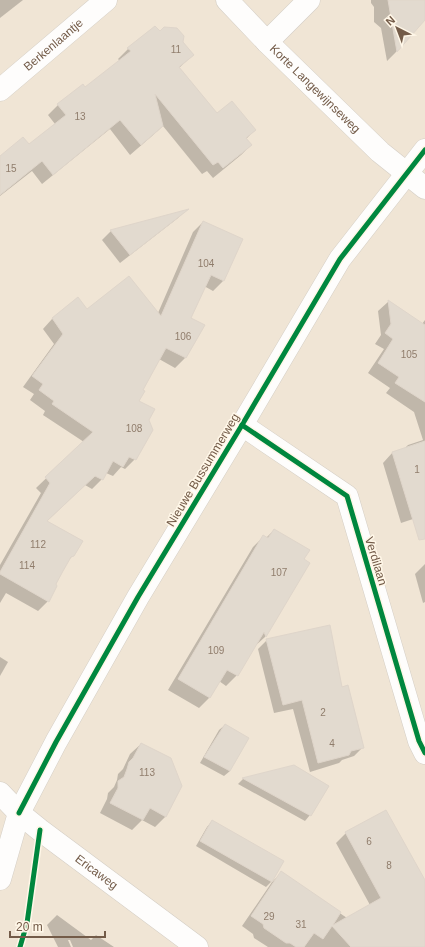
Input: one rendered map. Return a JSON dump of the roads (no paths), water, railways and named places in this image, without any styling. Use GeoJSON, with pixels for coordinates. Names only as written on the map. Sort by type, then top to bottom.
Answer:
{"type":"FeatureCollection","features":[{"type":"Feature","properties":{"kind":"street","name":"Berkenlaantje"},"geometry":{"type":"LineString","coordinates":[[0,90],[106,0]]}},
{"type":"Feature","properties":{"kind":"street","name":"Korte Langewijnseweg"},"geometry":{"type":"LineString","coordinates":[[227,0],[267,42],[380,152],[425,188]]}},
{"type":"Feature","properties":{"kind":"street"},"geometry":{"type":"LineString","coordinates":[[267,42],[309,0]]}},
{"type":"Feature","properties":{"kind":"street","name":"Nieuwe Bussummerweg"},"geometry":{"type":"LineString","coordinates":[[0,879],[19,813],[56,742],[138,597],[242,426],[340,260],[425,150]]}},
{"type":"Feature","properties":{"kind":"street","name":"Verdilaan"},"geometry":{"type":"LineString","coordinates":[[242,426],[347,496],[419,741],[425,753]]}},
{"type":"Feature","properties":{"kind":"street","name":"Ericaweg"},"geometry":{"type":"LineString","coordinates":[[0,794],[19,813],[197,947]]}}]}
